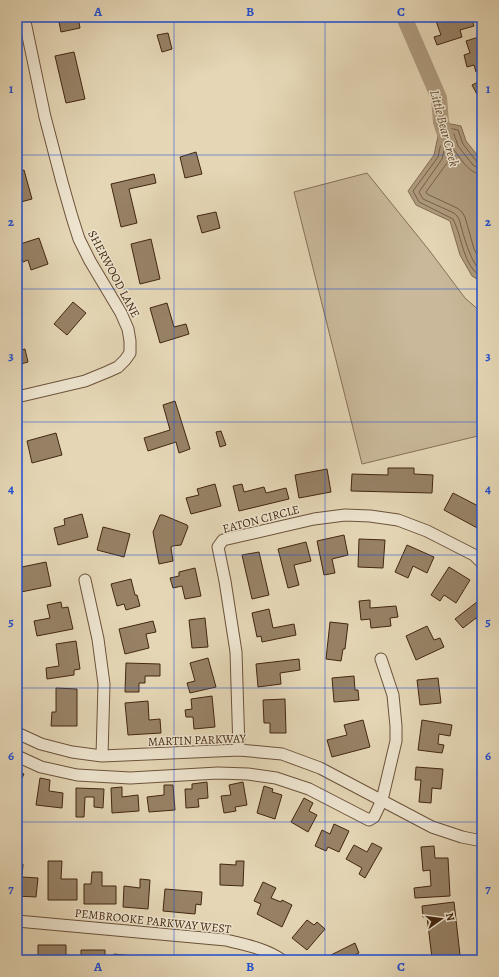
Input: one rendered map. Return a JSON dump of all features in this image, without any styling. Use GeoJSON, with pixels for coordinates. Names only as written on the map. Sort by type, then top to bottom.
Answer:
{"type":"FeatureCollection","features":[{"type":"Feature","properties":{"kind":"street","name":"SHERWOOD LANE"},"geometry":{"type":"LineString","coordinates":[[17,397],[85,381],[118,367],[130,353],[128,329],[121,313],[90,261],[79,239],[72,218],[45,117],[24,17]]}},
{"type":"Feature","properties":{"kind":"street","name":"EATON CIRCLE"},"geometry":{"type":"LineString","coordinates":[[239,750],[236,652],[218,547],[223,540],[314,519],[345,515],[370,516],[398,520],[427,530],[474,555],[482,563]]}},
{"type":"Feature","properties":{"kind":"street"},"geometry":{"type":"LineString","coordinates":[[85,580],[98,639],[104,684],[102,756]]}},
{"type":"Feature","properties":{"kind":"street"},"geometry":{"type":"LineString","coordinates":[[17,756],[42,767],[77,775],[130,778],[218,773],[248,774],[276,778],[309,789],[369,820],[374,817],[382,800],[396,741],[393,695],[381,659]]}},
{"type":"Feature","properties":{"kind":"street","name":"MARTIN PARKWAY"},"geometry":{"type":"LineString","coordinates":[[17,733],[41,744],[72,752],[102,756],[239,750],[282,754],[320,768],[432,827],[462,838],[482,841]]}},
{"type":"Feature","properties":{"kind":"street","name":"PEMBROOKE PARKWAY WEST"},"geometry":{"type":"LineString","coordinates":[[17,921],[226,940],[258,948],[274,954],[282,960]]}},
{"type":"Feature","properties":{"kind":"shaded area"},"geometry":{"type":"Polygon","coordinates":[[[367,173],[429,250],[465,298],[482,313],[482,435],[362,464],[294,192],[367,173]]]}},
{"type":"Feature","properties":{"kind":"water"},"geometry":{"type":"Polygon","coordinates":[[[441,122],[461,126],[466,141],[482,161],[482,282],[472,276],[460,255],[450,221],[416,205],[408,191],[434,155],[441,122]]]}},
{"type":"Feature","properties":{"kind":"building"},"geometry":{"type":"Polygon","coordinates":[[[58,17],[78,17],[80,28],[61,32],[58,17]]]}},
{"type":"Feature","properties":{"kind":"building"},"geometry":{"type":"Polygon","coordinates":[[[430,17],[471,17],[474,26],[460,30],[462,37],[437,45],[434,37],[441,35],[436,21],[431,22],[430,17]]]}},
{"type":"Feature","properties":{"kind":"building"},"geometry":{"type":"Polygon","coordinates":[[[168,33],[172,49],[162,52],[157,35],[168,33]]]}},
{"type":"Feature","properties":{"kind":"building"},"geometry":{"type":"Polygon","coordinates":[[[482,36],[482,70],[476,72],[474,65],[467,67],[464,55],[470,53],[466,41],[482,36]]]}},
{"type":"Feature","properties":{"kind":"building"},"geometry":{"type":"Polygon","coordinates":[[[74,52],[85,99],[66,103],[55,56],[74,52]]]}},
{"type":"Feature","properties":{"kind":"building"},"geometry":{"type":"Polygon","coordinates":[[[482,80],[482,99],[480,100],[472,85],[482,80]]]}},
{"type":"Feature","properties":{"kind":"building"},"geometry":{"type":"Polygon","coordinates":[[[196,152],[202,174],[185,178],[180,157],[196,152]]]}},
{"type":"Feature","properties":{"kind":"building"},"geometry":{"type":"Polygon","coordinates":[[[24,170],[32,199],[17,203],[17,172],[24,170]]]}},
{"type":"Feature","properties":{"kind":"building"},"geometry":{"type":"Polygon","coordinates":[[[154,174],[156,183],[129,189],[137,223],[121,227],[111,184],[154,174]]]}},
{"type":"Feature","properties":{"kind":"building"},"geometry":{"type":"Polygon","coordinates":[[[216,212],[220,228],[202,233],[197,216],[216,212]]]}},
{"type":"Feature","properties":{"kind":"building"},"geometry":{"type":"Polygon","coordinates":[[[39,238],[48,264],[31,270],[28,260],[23,262],[20,255],[17,257],[17,245],[39,238]]]}},
{"type":"Feature","properties":{"kind":"building"},"geometry":{"type":"Polygon","coordinates":[[[151,239],[160,279],[140,284],[131,244],[151,239]]]}},
{"type":"Feature","properties":{"kind":"building"},"geometry":{"type":"Polygon","coordinates":[[[73,302],[86,313],[67,335],[54,324],[73,302]]]}},
{"type":"Feature","properties":{"kind":"building"},"geometry":{"type":"Polygon","coordinates":[[[167,303],[174,327],[186,324],[189,334],[160,343],[150,308],[167,303]]]}},
{"type":"Feature","properties":{"kind":"building"},"geometry":{"type":"Polygon","coordinates":[[[25,349],[28,362],[17,365],[17,351],[25,349]]]}},
{"type":"Feature","properties":{"kind":"building"},"geometry":{"type":"Polygon","coordinates":[[[175,401],[190,449],[179,453],[176,442],[148,451],[144,438],[170,430],[163,405],[175,401]]]}},
{"type":"Feature","properties":{"kind":"building"},"geometry":{"type":"Polygon","coordinates":[[[221,431],[226,445],[220,447],[216,432],[221,431]]]}},
{"type":"Feature","properties":{"kind":"building"},"geometry":{"type":"Polygon","coordinates":[[[56,433],[62,455],[32,463],[27,441],[56,433]]]}},
{"type":"Feature","properties":{"kind":"building"},"geometry":{"type":"Polygon","coordinates":[[[388,468],[414,468],[414,474],[433,475],[432,493],[351,491],[352,474],[388,475],[388,468]]]}},
{"type":"Feature","properties":{"kind":"building"},"geometry":{"type":"Polygon","coordinates":[[[327,469],[331,492],[299,498],[295,475],[327,469]]]}},
{"type":"Feature","properties":{"kind":"building"},"geometry":{"type":"Polygon","coordinates":[[[215,484],[221,506],[191,514],[186,498],[199,495],[197,489],[215,484]]]}},
{"type":"Feature","properties":{"kind":"building"},"geometry":{"type":"Polygon","coordinates":[[[242,484],[244,492],[264,487],[266,493],[286,488],[289,499],[239,511],[233,486],[242,484]]]}},
{"type":"Feature","properties":{"kind":"building"},"geometry":{"type":"Polygon","coordinates":[[[453,493],[482,508],[481,530],[444,510],[453,493]]]}},
{"type":"Feature","properties":{"kind":"building"},"geometry":{"type":"Polygon","coordinates":[[[82,514],[88,537],[58,545],[54,528],[65,525],[64,519],[82,514]]]}},
{"type":"Feature","properties":{"kind":"building"},"geometry":{"type":"Polygon","coordinates":[[[160,515],[187,525],[188,527],[181,545],[172,546],[171,548],[173,561],[159,564],[153,532],[160,515]]]}},
{"type":"Feature","properties":{"kind":"building"},"geometry":{"type":"Polygon","coordinates":[[[103,527],[130,534],[124,557],[97,550],[103,527]]]}},
{"type":"Feature","properties":{"kind":"building"},"geometry":{"type":"Polygon","coordinates":[[[344,535],[348,555],[332,559],[335,573],[324,575],[317,541],[344,535]]]}},
{"type":"Feature","properties":{"kind":"building"},"geometry":{"type":"Polygon","coordinates":[[[359,539],[385,540],[383,568],[358,567],[359,539]]]}},
{"type":"Feature","properties":{"kind":"building"},"geometry":{"type":"Polygon","coordinates":[[[306,542],[311,561],[294,565],[299,585],[288,588],[278,549],[306,542]]]}},
{"type":"Feature","properties":{"kind":"building"},"geometry":{"type":"Polygon","coordinates":[[[407,545],[434,557],[427,573],[413,566],[408,578],[395,572],[407,545]]]}},
{"type":"Feature","properties":{"kind":"building"},"geometry":{"type":"Polygon","coordinates":[[[259,552],[269,595],[252,599],[242,555],[259,552]]]}},
{"type":"Feature","properties":{"kind":"building"},"geometry":{"type":"Polygon","coordinates":[[[46,562],[51,586],[21,592],[17,568],[46,562]]]}},
{"type":"Feature","properties":{"kind":"building"},"geometry":{"type":"Polygon","coordinates":[[[449,567],[470,580],[456,603],[444,595],[440,601],[431,595],[449,567]]]}},
{"type":"Feature","properties":{"kind":"building"},"geometry":{"type":"Polygon","coordinates":[[[195,568],[201,596],[185,599],[182,586],[173,588],[170,578],[179,576],[179,572],[195,568]]]}},
{"type":"Feature","properties":{"kind":"building"},"geometry":{"type":"Polygon","coordinates":[[[131,579],[135,595],[137,595],[140,606],[126,610],[124,604],[117,606],[111,584],[131,579]]]}},
{"type":"Feature","properties":{"kind":"building"},"geometry":{"type":"Polygon","coordinates":[[[482,598],[482,626],[476,618],[463,628],[455,619],[482,598]]]}},
{"type":"Feature","properties":{"kind":"building"},"geometry":{"type":"Polygon","coordinates":[[[370,600],[370,608],[396,606],[398,617],[390,618],[391,626],[371,628],[370,619],[361,620],[359,601],[370,600]]]}},
{"type":"Feature","properties":{"kind":"building"},"geometry":{"type":"Polygon","coordinates":[[[61,602],[62,608],[68,607],[73,629],[37,636],[34,621],[50,618],[47,605],[61,602]]]}},
{"type":"Feature","properties":{"kind":"building"},"geometry":{"type":"Polygon","coordinates":[[[269,609],[273,628],[294,624],[296,635],[262,642],[261,636],[257,637],[252,613],[269,609]]]}},
{"type":"Feature","properties":{"kind":"building"},"geometry":{"type":"Polygon","coordinates":[[[205,618],[208,647],[192,648],[189,620],[205,618]]]}},
{"type":"Feature","properties":{"kind":"building"},"geometry":{"type":"Polygon","coordinates":[[[153,621],[156,632],[146,634],[149,648],[125,654],[119,629],[153,621]]]}},
{"type":"Feature","properties":{"kind":"building"},"geometry":{"type":"Polygon","coordinates":[[[330,622],[348,624],[345,649],[343,649],[341,661],[326,659],[330,622]]]}},
{"type":"Feature","properties":{"kind":"building"},"geometry":{"type":"Polygon","coordinates":[[[427,626],[434,640],[440,638],[444,647],[416,660],[406,636],[427,626]]]}},
{"type":"Feature","properties":{"kind":"building"},"geometry":{"type":"Polygon","coordinates":[[[76,641],[80,669],[74,670],[74,675],[47,679],[46,668],[59,666],[56,644],[76,641]]]}},
{"type":"Feature","properties":{"kind":"building"},"geometry":{"type":"Polygon","coordinates":[[[208,658],[216,687],[190,693],[187,683],[195,681],[190,663],[208,658]]]}},
{"type":"Feature","properties":{"kind":"building"},"geometry":{"type":"Polygon","coordinates":[[[299,659],[300,670],[280,673],[281,684],[258,687],[256,664],[299,659]]]}},
{"type":"Feature","properties":{"kind":"building"},"geometry":{"type":"Polygon","coordinates":[[[126,663],[160,664],[160,676],[145,676],[145,683],[139,683],[139,692],[125,692],[126,663]]]}},
{"type":"Feature","properties":{"kind":"building"},"geometry":{"type":"Polygon","coordinates":[[[354,676],[355,690],[358,690],[359,700],[334,702],[332,678],[354,676]]]}},
{"type":"Feature","properties":{"kind":"building"},"geometry":{"type":"Polygon","coordinates":[[[438,678],[441,703],[420,705],[417,680],[438,678]]]}},
{"type":"Feature","properties":{"kind":"building"},"geometry":{"type":"Polygon","coordinates":[[[56,688],[77,689],[77,726],[51,726],[52,712],[56,712],[56,688]]]}},
{"type":"Feature","properties":{"kind":"building"},"geometry":{"type":"Polygon","coordinates":[[[212,696],[215,727],[194,729],[193,717],[186,717],[185,710],[192,709],[191,699],[212,696]]]}},
{"type":"Feature","properties":{"kind":"building"},"geometry":{"type":"Polygon","coordinates":[[[285,699],[286,733],[270,733],[270,723],[264,723],[263,700],[285,699]]]}},
{"type":"Feature","properties":{"kind":"building"},"geometry":{"type":"Polygon","coordinates":[[[148,701],[149,720],[160,719],[161,733],[128,735],[125,703],[148,701]]]}},
{"type":"Feature","properties":{"kind":"building"},"geometry":{"type":"Polygon","coordinates":[[[363,720],[370,747],[332,757],[327,740],[347,735],[344,725],[363,720]]]}},
{"type":"Feature","properties":{"kind":"building"},"geometry":{"type":"Polygon","coordinates":[[[422,720],[452,725],[450,736],[439,734],[438,744],[444,745],[442,753],[418,750],[422,720]]]}},
{"type":"Feature","properties":{"kind":"building"},"geometry":{"type":"Polygon","coordinates":[[[416,767],[443,769],[441,789],[432,788],[431,803],[419,802],[421,780],[415,780],[416,767]]]}},
{"type":"Feature","properties":{"kind":"building"},"geometry":{"type":"Polygon","coordinates":[[[17,771],[24,774],[17,788],[17,771]]]}},
{"type":"Feature","properties":{"kind":"building"},"geometry":{"type":"Polygon","coordinates":[[[40,778],[50,780],[49,791],[63,793],[62,808],[36,805],[40,778]]]}},
{"type":"Feature","properties":{"kind":"building"},"geometry":{"type":"Polygon","coordinates":[[[207,782],[208,798],[198,799],[199,807],[186,808],[185,789],[192,789],[192,784],[207,782]]]}},
{"type":"Feature","properties":{"kind":"building"},"geometry":{"type":"Polygon","coordinates":[[[243,782],[247,805],[235,807],[236,811],[224,813],[221,796],[231,795],[229,785],[243,782]]]}},
{"type":"Feature","properties":{"kind":"building"},"geometry":{"type":"Polygon","coordinates":[[[164,785],[173,785],[175,810],[149,812],[147,797],[164,795],[164,785]]]}},
{"type":"Feature","properties":{"kind":"building"},"geometry":{"type":"Polygon","coordinates":[[[264,786],[273,789],[272,792],[282,795],[275,819],[257,813],[264,786]]]}},
{"type":"Feature","properties":{"kind":"building"},"geometry":{"type":"Polygon","coordinates":[[[122,787],[122,797],[138,795],[139,811],[112,813],[111,788],[122,787]]]}},
{"type":"Feature","properties":{"kind":"building"},"geometry":{"type":"Polygon","coordinates":[[[76,788],[104,789],[103,808],[94,807],[94,797],[85,797],[84,817],[76,817],[76,788]]]}},
{"type":"Feature","properties":{"kind":"building"},"geometry":{"type":"Polygon","coordinates":[[[304,798],[313,803],[309,811],[317,815],[308,832],[291,822],[304,798]]]}},
{"type":"Feature","properties":{"kind":"building"},"geometry":{"type":"Polygon","coordinates":[[[334,824],[349,831],[339,852],[328,847],[326,851],[315,846],[322,830],[330,834],[334,824]]]}},
{"type":"Feature","properties":{"kind":"building"},"geometry":{"type":"Polygon","coordinates":[[[372,843],[382,848],[365,878],[359,874],[362,868],[346,859],[354,845],[367,852],[372,843]]]}},
{"type":"Feature","properties":{"kind":"building"},"geometry":{"type":"Polygon","coordinates":[[[434,846],[435,858],[448,858],[450,896],[415,898],[414,888],[431,886],[430,870],[423,871],[421,847],[434,846]]]}},
{"type":"Feature","properties":{"kind":"building"},"geometry":{"type":"Polygon","coordinates":[[[48,861],[62,861],[61,879],[77,879],[77,900],[48,900],[48,861]]]}},
{"type":"Feature","properties":{"kind":"building"},"geometry":{"type":"Polygon","coordinates":[[[236,861],[244,861],[243,886],[220,885],[220,864],[236,865],[236,861]]]}},
{"type":"Feature","properties":{"kind":"building"},"geometry":{"type":"Polygon","coordinates":[[[17,864],[23,864],[22,877],[38,878],[36,897],[17,896],[17,864]]]}},
{"type":"Feature","properties":{"kind":"building"},"geometry":{"type":"Polygon","coordinates":[[[92,872],[102,872],[102,886],[116,886],[116,904],[84,904],[84,884],[91,884],[92,872]]]}},
{"type":"Feature","properties":{"kind":"building"},"geometry":{"type":"Polygon","coordinates":[[[140,879],[150,880],[148,909],[123,907],[124,886],[140,888],[140,879]]]}},
{"type":"Feature","properties":{"kind":"building"},"geometry":{"type":"Polygon","coordinates":[[[263,882],[276,888],[271,898],[281,902],[282,900],[292,905],[282,927],[257,914],[261,904],[254,901],[263,882]]]}},
{"type":"Feature","properties":{"kind":"building"},"geometry":{"type":"Polygon","coordinates":[[[165,889],[202,892],[201,905],[196,904],[195,914],[163,911],[165,889]]]}},
{"type":"Feature","properties":{"kind":"building"},"geometry":{"type":"Polygon","coordinates":[[[454,902],[460,955],[432,958],[427,917],[423,917],[422,906],[454,902]]]}},
{"type":"Feature","properties":{"kind":"building"},"geometry":{"type":"Polygon","coordinates":[[[307,920],[314,925],[317,922],[325,929],[307,950],[292,938],[307,920]]]}},
{"type":"Feature","properties":{"kind":"building"},"geometry":{"type":"Polygon","coordinates":[[[355,943],[359,953],[344,960],[321,960],[355,943]]]}},
{"type":"Feature","properties":{"kind":"building"},"geometry":{"type":"Polygon","coordinates":[[[38,945],[66,945],[66,960],[38,960],[38,945]]]}},
{"type":"Feature","properties":{"kind":"building"},"geometry":{"type":"Polygon","coordinates":[[[17,946],[21,946],[21,960],[17,960],[17,946]]]}},
{"type":"Feature","properties":{"kind":"building"},"geometry":{"type":"Polygon","coordinates":[[[81,950],[105,950],[105,960],[81,960],[81,950]]]}},
{"type":"Feature","properties":{"kind":"building"},"geometry":{"type":"Polygon","coordinates":[[[114,954],[142,957],[142,960],[113,960],[114,954]]]}},
{"type":"Feature","properties":{"kind":"building"},"geometry":{"type":"Polygon","coordinates":[[[164,957],[183,958],[183,960],[163,960],[164,957]]]}},
{"type":"Feature","properties":{"kind":"waterway","name":"Little Bear Creek"},"geometry":{"type":"LineString","coordinates":[[404,17],[439,98],[441,122],[448,143]]}}]}
